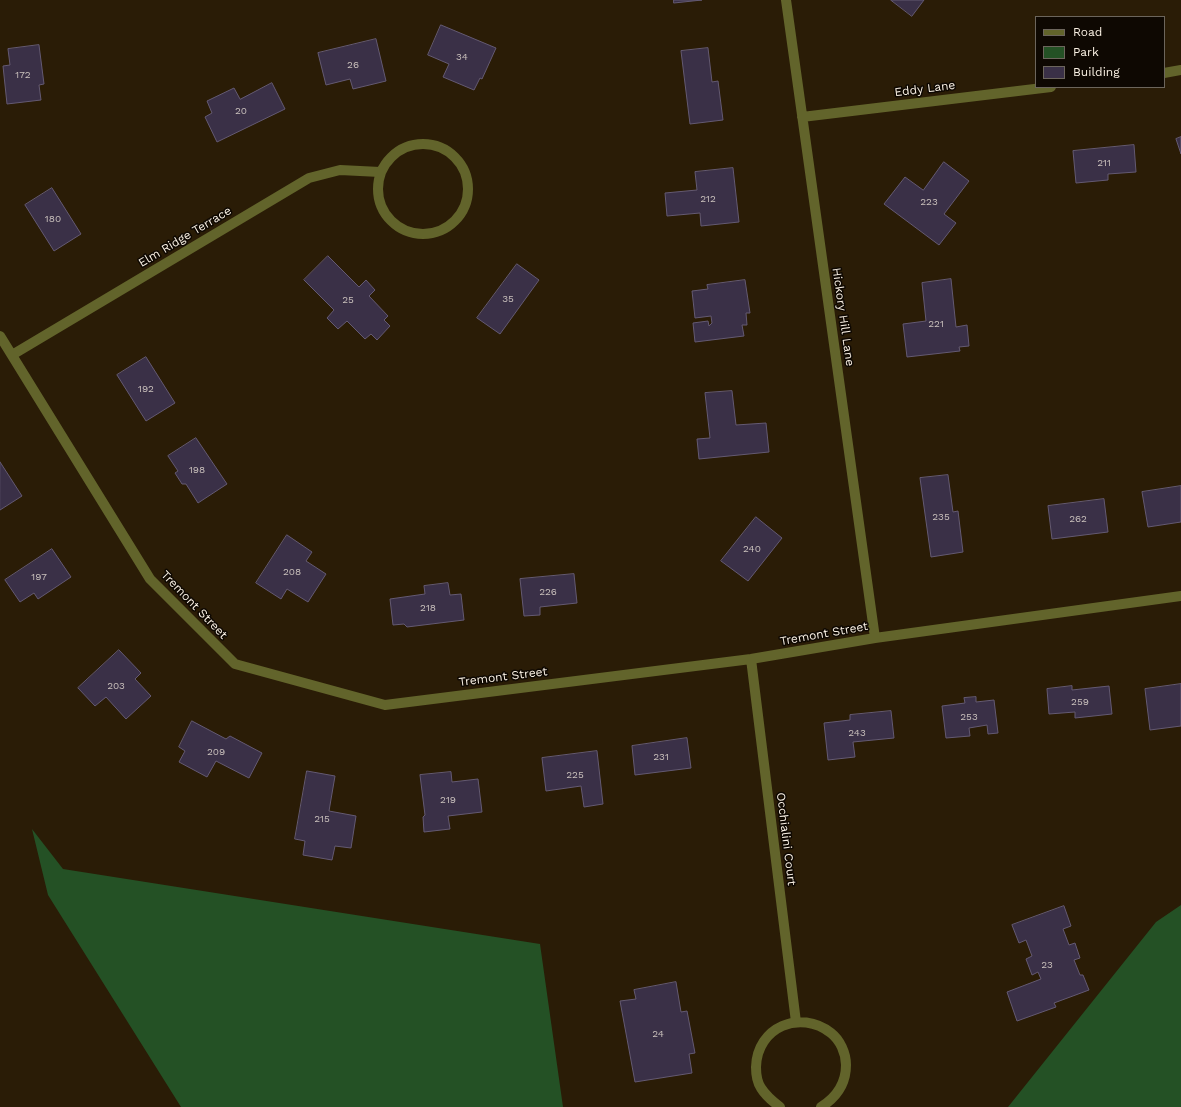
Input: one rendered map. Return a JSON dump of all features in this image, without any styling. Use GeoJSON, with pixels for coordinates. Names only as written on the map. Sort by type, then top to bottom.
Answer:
{"type":"FeatureCollection","features":[{"type":"Feature","properties":{"kind":"street","name":"Hickory Hill Lane"},"geometry":{"type":"LineString","coordinates":[[786,0],[875,638]]}},
{"type":"Feature","properties":{"kind":"street"},"geometry":{"type":"LineString","coordinates":[[1165,73],[1181,70]]}},
{"type":"Feature","properties":{"kind":"street","name":"Eddy Lane"},"geometry":{"type":"LineString","coordinates":[[802,117],[1043,88]]}},
{"type":"Feature","properties":{"kind":"street"},"geometry":{"type":"LineString","coordinates":[[424,143],[438,145],[450,152],[460,162],[467,174],[469,188],[467,201],[461,215],[451,225],[438,232],[423,234],[409,232],[396,225],[385,215],[379,201],[377,187],[380,172],[387,160],[398,151],[410,145],[424,143]]}},
{"type":"Feature","properties":{"kind":"street","name":"Elm Ridge Terrace"},"geometry":{"type":"LineString","coordinates":[[12,355],[309,178],[340,170],[380,172]]}},
{"type":"Feature","properties":{"kind":"street","name":"Tremont Street"},"geometry":{"type":"LineString","coordinates":[[0,336],[150,579],[235,664],[385,705],[751,659],[875,638],[1181,596]]}},
{"type":"Feature","properties":{"kind":"street","name":"Occhialini Court"},"geometry":{"type":"LineString","coordinates":[[751,659],[796,1022]]}},
{"type":"Feature","properties":{"kind":"street"},"geometry":{"type":"LineString","coordinates":[[780,1107],[768,1098],[760,1087],[756,1073],[756,1059],[761,1045],[770,1034],[782,1025],[796,1022],[810,1022],[829,1031],[842,1048],[846,1061],[846,1074],[842,1087],[834,1098],[821,1107]]}},
{"type":"Feature","properties":{"kind":"green space"},"geometry":{"type":"Polygon","coordinates":[[[32,829],[63,869],[540,944],[563,1107],[181,1107],[48,895],[32,829]]]}},
{"type":"Feature","properties":{"kind":"green space"},"geometry":{"type":"Polygon","coordinates":[[[1181,905],[1181,1107],[1008,1107],[1156,922],[1181,905]]]}},
{"type":"Feature","properties":{"kind":"building"},"geometry":{"type":"Polygon","coordinates":[[[674,0],[702,0],[674,3],[674,0]]]}},
{"type":"Feature","properties":{"kind":"building"},"geometry":{"type":"Polygon","coordinates":[[[891,0],[924,0],[912,16],[891,0]]]}},
{"type":"Feature","properties":{"kind":"building"},"geometry":{"type":"Polygon","coordinates":[[[441,25],[496,48],[482,79],[480,78],[474,90],[443,77],[449,64],[428,55],[441,25]]]}},
{"type":"Feature","properties":{"kind":"building"},"geometry":{"type":"Polygon","coordinates":[[[376,39],[386,81],[353,89],[350,79],[326,85],[318,53],[376,39]]]}},
{"type":"Feature","properties":{"kind":"building"},"geometry":{"type":"Polygon","coordinates":[[[39,45],[44,84],[39,85],[41,100],[7,104],[3,66],[10,65],[8,49],[39,45]]]}},
{"type":"Feature","properties":{"kind":"building"},"geometry":{"type":"Polygon","coordinates":[[[708,48],[712,82],[718,81],[723,120],[690,124],[681,51],[708,48]]]}},
{"type":"Feature","properties":{"kind":"building"},"geometry":{"type":"Polygon","coordinates":[[[272,83],[285,109],[217,142],[205,117],[212,113],[207,101],[234,88],[240,99],[272,83]]]}},
{"type":"Feature","properties":{"kind":"building"},"geometry":{"type":"Polygon","coordinates":[[[1181,137],[1181,154],[1176,139],[1181,137]]]}},
{"type":"Feature","properties":{"kind":"building"},"geometry":{"type":"Polygon","coordinates":[[[1134,145],[1136,172],[1108,174],[1108,180],[1076,183],[1073,151],[1134,145]]]}},
{"type":"Feature","properties":{"kind":"building"},"geometry":{"type":"Polygon","coordinates":[[[944,162],[969,181],[944,214],[956,223],[939,245],[884,204],[905,177],[923,190],[944,162]]]}},
{"type":"Feature","properties":{"kind":"building"},"geometry":{"type":"Polygon","coordinates":[[[733,168],[739,222],[701,226],[700,213],[667,216],[665,193],[697,190],[695,172],[733,168]]]}},
{"type":"Feature","properties":{"kind":"building"},"geometry":{"type":"Polygon","coordinates":[[[52,188],[81,234],[54,251],[25,205],[52,188]]]}},
{"type":"Feature","properties":{"kind":"building"},"geometry":{"type":"Polygon","coordinates":[[[328,256],[359,287],[366,280],[375,290],[369,296],[388,316],[384,320],[390,326],[377,340],[371,334],[365,339],[347,321],[338,329],[327,318],[334,310],[304,280],[328,256]]]}},
{"type":"Feature","properties":{"kind":"building"},"geometry":{"type":"Polygon","coordinates":[[[517,264],[539,280],[500,334],[477,318],[517,264]]]}},
{"type":"Feature","properties":{"kind":"building"},"geometry":{"type":"Polygon","coordinates":[[[951,279],[956,327],[967,325],[969,346],[959,347],[960,351],[907,357],[903,324],[926,321],[922,283],[951,279]]]}},
{"type":"Feature","properties":{"kind":"building"},"geometry":{"type":"Polygon","coordinates":[[[745,280],[750,313],[746,313],[747,325],[742,325],[744,336],[695,342],[693,323],[708,321],[709,326],[712,323],[711,316],[695,318],[692,291],[708,289],[707,285],[745,280]]]}},
{"type":"Feature","properties":{"kind":"building"},"geometry":{"type":"Polygon","coordinates":[[[146,357],[175,403],[146,421],[117,375],[146,357]]]}},
{"type":"Feature","properties":{"kind":"building"},"geometry":{"type":"Polygon","coordinates":[[[732,391],[736,425],[766,423],[769,452],[699,459],[697,439],[710,438],[705,393],[732,391]]]}},
{"type":"Feature","properties":{"kind":"building"},"geometry":{"type":"Polygon","coordinates":[[[196,438],[227,484],[198,503],[186,484],[182,484],[175,473],[178,471],[168,456],[196,438]]]}},
{"type":"Feature","properties":{"kind":"building"},"geometry":{"type":"Polygon","coordinates":[[[0,462],[22,496],[0,510],[0,462]]]}},
{"type":"Feature","properties":{"kind":"building"},"geometry":{"type":"Polygon","coordinates":[[[948,475],[953,512],[958,511],[963,552],[931,557],[920,478],[948,475]]]}},
{"type":"Feature","properties":{"kind":"building"},"geometry":{"type":"Polygon","coordinates":[[[1181,486],[1181,522],[1148,527],[1142,492],[1181,486]]]}},
{"type":"Feature","properties":{"kind":"building"},"geometry":{"type":"Polygon","coordinates":[[[1104,499],[1108,532],[1052,539],[1048,506],[1104,499]]]}},
{"type":"Feature","properties":{"kind":"building"},"geometry":{"type":"Polygon","coordinates":[[[756,517],[782,538],[748,581],[721,561],[756,517]]]}},
{"type":"Feature","properties":{"kind":"building"},"geometry":{"type":"Polygon","coordinates":[[[287,535],[312,552],[306,561],[326,574],[308,602],[287,589],[281,599],[256,583],[287,535]]]}},
{"type":"Feature","properties":{"kind":"building"},"geometry":{"type":"Polygon","coordinates":[[[52,549],[71,577],[38,599],[34,593],[20,602],[5,580],[52,549]]]}},
{"type":"Feature","properties":{"kind":"building"},"geometry":{"type":"Polygon","coordinates":[[[574,574],[577,603],[540,607],[540,615],[524,616],[520,579],[574,574]]]}},
{"type":"Feature","properties":{"kind":"building"},"geometry":{"type":"Polygon","coordinates":[[[448,583],[450,595],[461,594],[464,620],[407,627],[404,624],[393,625],[390,599],[425,594],[424,586],[448,583]]]}},
{"type":"Feature","properties":{"kind":"building"},"geometry":{"type":"Polygon","coordinates":[[[119,650],[141,673],[135,679],[151,696],[126,719],[106,697],[95,706],[78,688],[119,650]]]}},
{"type":"Feature","properties":{"kind":"building"},"geometry":{"type":"Polygon","coordinates":[[[1181,684],[1181,726],[1150,730],[1145,689],[1181,684]]]}},
{"type":"Feature","properties":{"kind":"building"},"geometry":{"type":"Polygon","coordinates":[[[1072,686],[1072,690],[1109,686],[1112,714],[1075,718],[1075,712],[1049,714],[1047,689],[1072,686]]]}},
{"type":"Feature","properties":{"kind":"building"},"geometry":{"type":"Polygon","coordinates":[[[976,697],[976,702],[994,700],[998,733],[988,734],[987,725],[969,728],[970,736],[946,738],[942,706],[965,703],[964,698],[976,697]]]}},
{"type":"Feature","properties":{"kind":"building"},"geometry":{"type":"Polygon","coordinates":[[[891,711],[894,738],[853,742],[855,757],[828,760],[824,723],[850,720],[850,715],[891,711]]]}},
{"type":"Feature","properties":{"kind":"building"},"geometry":{"type":"Polygon","coordinates":[[[192,721],[226,739],[230,736],[262,753],[249,778],[216,761],[207,777],[179,762],[185,751],[179,747],[192,721]]]}},
{"type":"Feature","properties":{"kind":"building"},"geometry":{"type":"Polygon","coordinates":[[[687,738],[691,768],[635,775],[632,746],[687,738]]]}},
{"type":"Feature","properties":{"kind":"building"},"geometry":{"type":"Polygon","coordinates":[[[597,751],[603,804],[584,807],[581,786],[546,791],[542,758],[597,751]]]}},
{"type":"Feature","properties":{"kind":"building"},"geometry":{"type":"Polygon","coordinates":[[[307,771],[335,776],[329,811],[356,816],[351,848],[335,846],[332,860],[303,855],[305,841],[295,839],[307,771]]]}},
{"type":"Feature","properties":{"kind":"building"},"geometry":{"type":"Polygon","coordinates":[[[451,772],[452,782],[478,779],[482,812],[448,816],[450,829],[424,832],[423,817],[425,815],[420,775],[451,772]]]}},
{"type":"Feature","properties":{"kind":"building"},"geometry":{"type":"Polygon","coordinates":[[[1064,906],[1071,926],[1063,929],[1069,945],[1075,943],[1080,958],[1074,960],[1080,975],[1083,975],[1089,990],[1054,1003],[1056,1007],[1017,1021],[1007,992],[1041,979],[1038,972],[1032,975],[1026,959],[1032,956],[1026,940],[1019,943],[1012,925],[1064,906]]]}},
{"type":"Feature","properties":{"kind":"building"},"geometry":{"type":"Polygon","coordinates":[[[676,982],[681,1012],[687,1011],[695,1053],[689,1054],[692,1073],[635,1082],[620,1001],[636,999],[634,990],[676,982]]]}}]}
